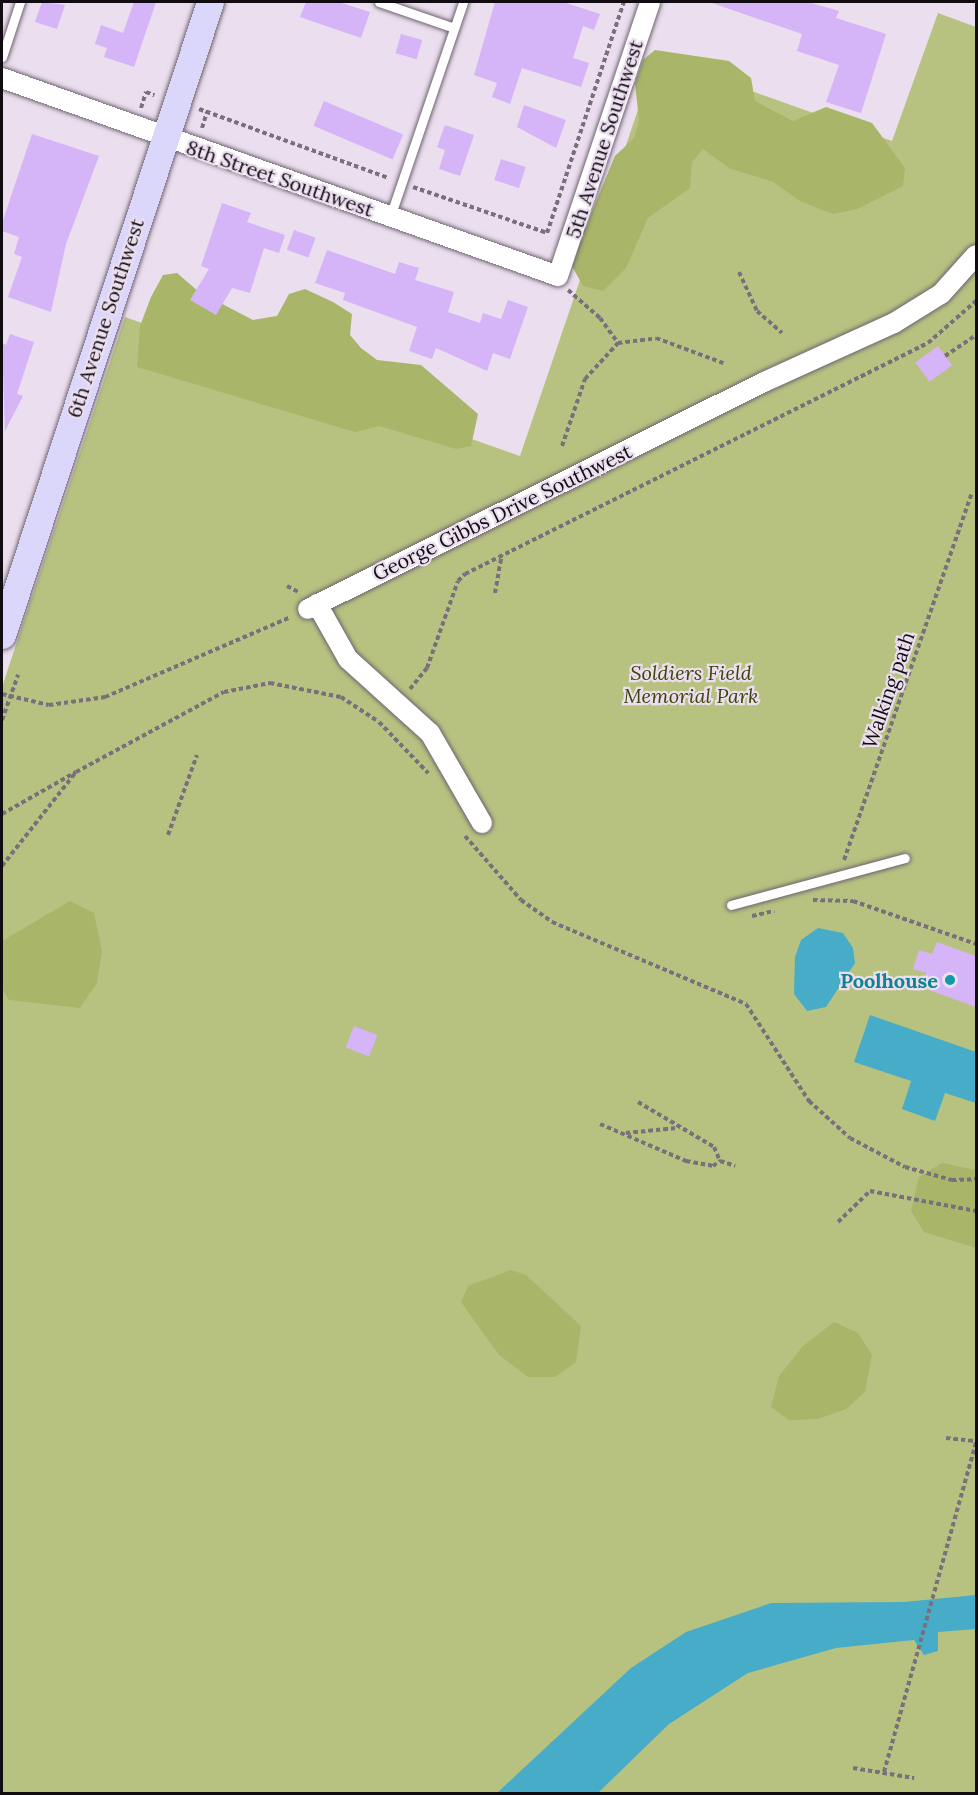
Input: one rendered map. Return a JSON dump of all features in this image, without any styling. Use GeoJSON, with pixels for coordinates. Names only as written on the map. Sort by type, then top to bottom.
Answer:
{"type":"FeatureCollection","features":[{"type":"Feature","properties":{"kind":"street","name":"6th Avenue Southwest"},"geometry":{"type":"LineString","coordinates":[[2,635],[210,2]]}},
{"type":"Feature","properties":{"kind":"street","name":"5th Avenue Southwest"},"geometry":{"type":"LineString","coordinates":[[558,276],[650,2]]}},
{"type":"Feature","properties":{"kind":"street","name":"8th Street Southwest"},"geometry":{"type":"LineString","coordinates":[[2,78],[558,276]]}},
{"type":"Feature","properties":{"kind":"street","name":"George Gibbs Drive Southwest"},"geometry":{"type":"LineString","coordinates":[[313,607],[764,381],[894,323],[940,294],[976,255]]}},
{"type":"Feature","properties":{"kind":"street"},"geometry":{"type":"LineString","coordinates":[[313,607],[348,658],[398,702],[441,748],[482,823]]}},
{"type":"Feature","properties":{"kind":"lane"},"geometry":{"type":"LineString","coordinates":[[2,57],[20,2]]}},
{"type":"Feature","properties":{"kind":"lane"},"geometry":{"type":"LineString","coordinates":[[379,2],[454,28]]}},
{"type":"Feature","properties":{"kind":"lane"},"geometry":{"type":"LineString","coordinates":[[390,217],[463,2]]}},
{"type":"Feature","properties":{"kind":"lane"},"geometry":{"type":"LineString","coordinates":[[731,905],[905,858]]}},
{"type":"Feature","properties":{"kind":"path"},"geometry":{"type":"LineString","coordinates":[[207,112],[547,233],[624,2]]}},
{"type":"Feature","properties":{"kind":"path"},"geometry":{"type":"LineString","coordinates":[[739,272],[757,311],[782,333]]}},
{"type":"Feature","properties":{"kind":"path"},"geometry":{"type":"LineString","coordinates":[[558,276],[618,343]]}},
{"type":"Feature","properties":{"kind":"path"},"geometry":{"type":"LineString","coordinates":[[379,722],[427,668],[458,581],[502,554],[928,343],[976,301]]}},
{"type":"Feature","properties":{"kind":"path"},"geometry":{"type":"LineString","coordinates":[[945,356],[976,335]]}},
{"type":"Feature","properties":{"kind":"path"},"geometry":{"type":"LineString","coordinates":[[562,446],[585,379],[618,343],[656,338],[723,363]]}},
{"type":"Feature","properties":{"kind":"path","name":"Walking path"},"geometry":{"type":"LineString","coordinates":[[831,898],[972,493]]}},
{"type":"Feature","properties":{"kind":"path"},"geometry":{"type":"LineString","coordinates":[[495,593],[502,554]]}},
{"type":"Feature","properties":{"kind":"path"},"geometry":{"type":"LineString","coordinates":[[2,694],[49,705],[105,697],[313,607]]}},
{"type":"Feature","properties":{"kind":"path"},"geometry":{"type":"LineString","coordinates":[[2,720],[18,675]]}},
{"type":"Feature","properties":{"kind":"path"},"geometry":{"type":"LineString","coordinates":[[2,814],[49,782],[76,772],[224,693],[270,683],[341,697],[379,722],[411,753]]}},
{"type":"Feature","properties":{"kind":"path"},"geometry":{"type":"LineString","coordinates":[[168,835],[197,755]]}},
{"type":"Feature","properties":{"kind":"path"},"geometry":{"type":"LineString","coordinates":[[2,866],[76,772]]}},
{"type":"Feature","properties":{"kind":"path"},"geometry":{"type":"LineString","coordinates":[[485,864],[552,922],[746,1004],[809,1101],[868,1149],[921,1172],[976,1179]]}},
{"type":"Feature","properties":{"kind":"path"},"geometry":{"type":"LineString","coordinates":[[809,901],[831,898],[976,944]]}},
{"type":"Feature","properties":{"kind":"path"},"geometry":{"type":"LineString","coordinates":[[744,915],[781,908]]}},
{"type":"Feature","properties":{"kind":"path"},"geometry":{"type":"LineString","coordinates":[[638,1101],[679,1128],[714,1147],[720,1161],[735,1166]]}},
{"type":"Feature","properties":{"kind":"path"},"geometry":{"type":"LineString","coordinates":[[600,1124],[686,1161],[713,1166],[720,1161]]}},
{"type":"Feature","properties":{"kind":"path"},"geometry":{"type":"LineString","coordinates":[[625,1134],[679,1128]]}},
{"type":"Feature","properties":{"kind":"path"},"geometry":{"type":"LineString","coordinates":[[838,1222],[870,1191],[976,1211]]}},
{"type":"Feature","properties":{"kind":"path"},"geometry":{"type":"LineString","coordinates":[[884,1772],[976,1442],[946,1438]]}},
{"type":"Feature","properties":{"kind":"path"},"geometry":{"type":"LineString","coordinates":[[853,1768],[914,1778]]}},
{"type":"Feature","properties":{"kind":"green space","name":"Soldiers Field Memorial Park"},"geometry":{"type":"Polygon","coordinates":[[[938,13],[976,27],[976,1793],[2,1794],[2,687],[125,317],[520,456],[656,57],[892,141],[938,13]]]}},
{"type":"Feature","properties":{"kind":"green space"},"geometry":{"type":"Polygon","coordinates":[[[655,50],[729,61],[751,78],[755,101],[793,121],[826,107],[872,123],[905,168],[903,186],[857,209],[833,214],[800,201],[773,182],[729,168],[703,149],[692,162],[690,188],[648,218],[626,268],[603,291],[583,286],[572,266],[578,245],[615,156],[634,138],[639,121],[635,83],[643,60],[655,50]]]}},
{"type":"Feature","properties":{"kind":"green space"},"geometry":{"type":"Polygon","coordinates":[[[177,273],[199,292],[253,320],[277,316],[289,294],[305,289],[333,302],[352,314],[350,335],[361,348],[377,360],[421,365],[478,414],[471,446],[456,449],[379,426],[355,432],[137,367],[140,326],[151,297],[163,275],[177,273]]]}},
{"type":"Feature","properties":{"kind":"green space"},"geometry":{"type":"Polygon","coordinates":[[[70,901],[94,913],[102,951],[97,983],[80,1008],[9,1000],[2,989],[2,941],[70,901]]]}},
{"type":"Feature","properties":{"kind":"green space"},"geometry":{"type":"Polygon","coordinates":[[[942,1163],[976,1170],[976,1248],[924,1232],[911,1211],[919,1177],[942,1163]]]}},
{"type":"Feature","properties":{"kind":"green space"},"geometry":{"type":"Polygon","coordinates":[[[511,1270],[526,1275],[581,1326],[576,1362],[555,1377],[528,1377],[499,1355],[461,1302],[468,1286],[511,1270]]]}},
{"type":"Feature","properties":{"kind":"green space"},"geometry":{"type":"Polygon","coordinates":[[[834,1322],[858,1333],[872,1355],[865,1392],[846,1409],[818,1419],[789,1420],[771,1407],[779,1376],[803,1346],[834,1322]]]}},
{"type":"Feature","properties":{"kind":"water"},"geometry":{"type":"Polygon","coordinates":[[[818,928],[843,933],[853,948],[855,963],[826,1007],[807,1011],[794,994],[795,957],[801,940],[818,928]]]}},
{"type":"Feature","properties":{"kind":"water"},"geometry":{"type":"Polygon","coordinates":[[[870,1015],[976,1052],[976,1103],[945,1093],[935,1121],[902,1109],[911,1081],[854,1062],[870,1015]]]}},
{"type":"Feature","properties":{"kind":"water"},"geometry":{"type":"Polygon","coordinates":[[[976,1595],[976,1629],[938,1632],[938,1651],[924,1655],[914,1640],[836,1648],[748,1673],[669,1724],[598,1793],[497,1793],[631,1668],[686,1632],[771,1603],[904,1602],[976,1595]]]}},
{"type":"Feature","properties":{"kind":"building"},"geometry":{"type":"Polygon","coordinates":[[[42,2],[65,5],[57,29],[35,22],[42,2]]]}},
{"type":"Feature","properties":{"kind":"building"},"geometry":{"type":"Polygon","coordinates":[[[134,2],[156,2],[134,67],[104,57],[107,48],[95,44],[101,25],[123,33],[134,2]]]}},
{"type":"Feature","properties":{"kind":"building"},"geometry":{"type":"Polygon","coordinates":[[[306,2],[338,2],[370,12],[361,38],[300,17],[306,2]]]}},
{"type":"Feature","properties":{"kind":"building"},"geometry":{"type":"Polygon","coordinates":[[[495,2],[563,2],[600,14],[594,30],[583,26],[573,58],[589,63],[581,87],[522,68],[510,104],[492,97],[497,83],[474,75],[495,2]]]}},
{"type":"Feature","properties":{"kind":"building"},"geometry":{"type":"Polygon","coordinates":[[[709,2],[808,2],[839,11],[836,18],[886,34],[861,113],[826,102],[839,65],[797,51],[802,34],[709,2]]]}},
{"type":"Feature","properties":{"kind":"building"},"geometry":{"type":"Polygon","coordinates":[[[401,34],[422,40],[417,59],[395,53],[401,34]]]}},
{"type":"Feature","properties":{"kind":"building"},"geometry":{"type":"Polygon","coordinates":[[[324,101],[403,135],[393,159],[313,126],[324,101]]]}},
{"type":"Feature","properties":{"kind":"building"},"geometry":{"type":"Polygon","coordinates":[[[524,105],[566,120],[556,148],[517,127],[524,105]]]}},
{"type":"Feature","properties":{"kind":"building"},"geometry":{"type":"Polygon","coordinates":[[[445,125],[474,135],[460,176],[439,169],[445,150],[437,147],[445,125]]]}},
{"type":"Feature","properties":{"kind":"building"},"geometry":{"type":"Polygon","coordinates":[[[32,134],[99,156],[66,244],[51,312],[8,297],[22,257],[14,254],[19,237],[2,231],[2,223],[32,134]]]}},
{"type":"Feature","properties":{"kind":"building"},"geometry":{"type":"Polygon","coordinates":[[[501,159],[526,167],[519,188],[494,180],[501,159]]]}},
{"type":"Feature","properties":{"kind":"building"},"geometry":{"type":"Polygon","coordinates":[[[222,203],[251,213],[247,222],[285,235],[279,253],[264,248],[250,293],[232,288],[216,315],[190,300],[209,269],[201,266],[222,203]]]}},
{"type":"Feature","properties":{"kind":"building"},"geometry":{"type":"Polygon","coordinates":[[[294,230],[316,238],[308,258],[287,250],[294,230]]]}},
{"type":"Feature","properties":{"kind":"building"},"geometry":{"type":"Polygon","coordinates":[[[327,250],[395,274],[399,262],[419,268],[415,280],[454,292],[448,312],[480,323],[483,313],[501,319],[508,300],[528,307],[510,359],[493,353],[487,371],[436,348],[432,359],[409,351],[417,327],[343,300],[345,293],[315,283],[327,250]]]}},
{"type":"Feature","properties":{"kind":"building"},"geometry":{"type":"Polygon","coordinates":[[[10,334],[34,342],[17,394],[23,396],[5,431],[2,343],[6,345],[10,334]]]}},
{"type":"Feature","properties":{"kind":"building"},"geometry":{"type":"Polygon","coordinates":[[[938,346],[952,365],[929,382],[915,362],[938,346]]]}},
{"type":"Feature","properties":{"kind":"building","name":"Poolhouse"},"geometry":{"type":"Polygon","coordinates":[[[937,942],[976,956],[976,1007],[921,987],[926,973],[913,969],[919,950],[932,954],[937,942]]]}},
{"type":"Feature","properties":{"kind":"building"},"geometry":{"type":"Polygon","coordinates":[[[354,1026],[377,1035],[369,1056],[346,1047],[354,1026]]]}},
{"type":"Feature","properties":{"kind":"place","name":"Poolhouse"},"geometry":{"type":"Point","coordinates":[950,980]}}]}
